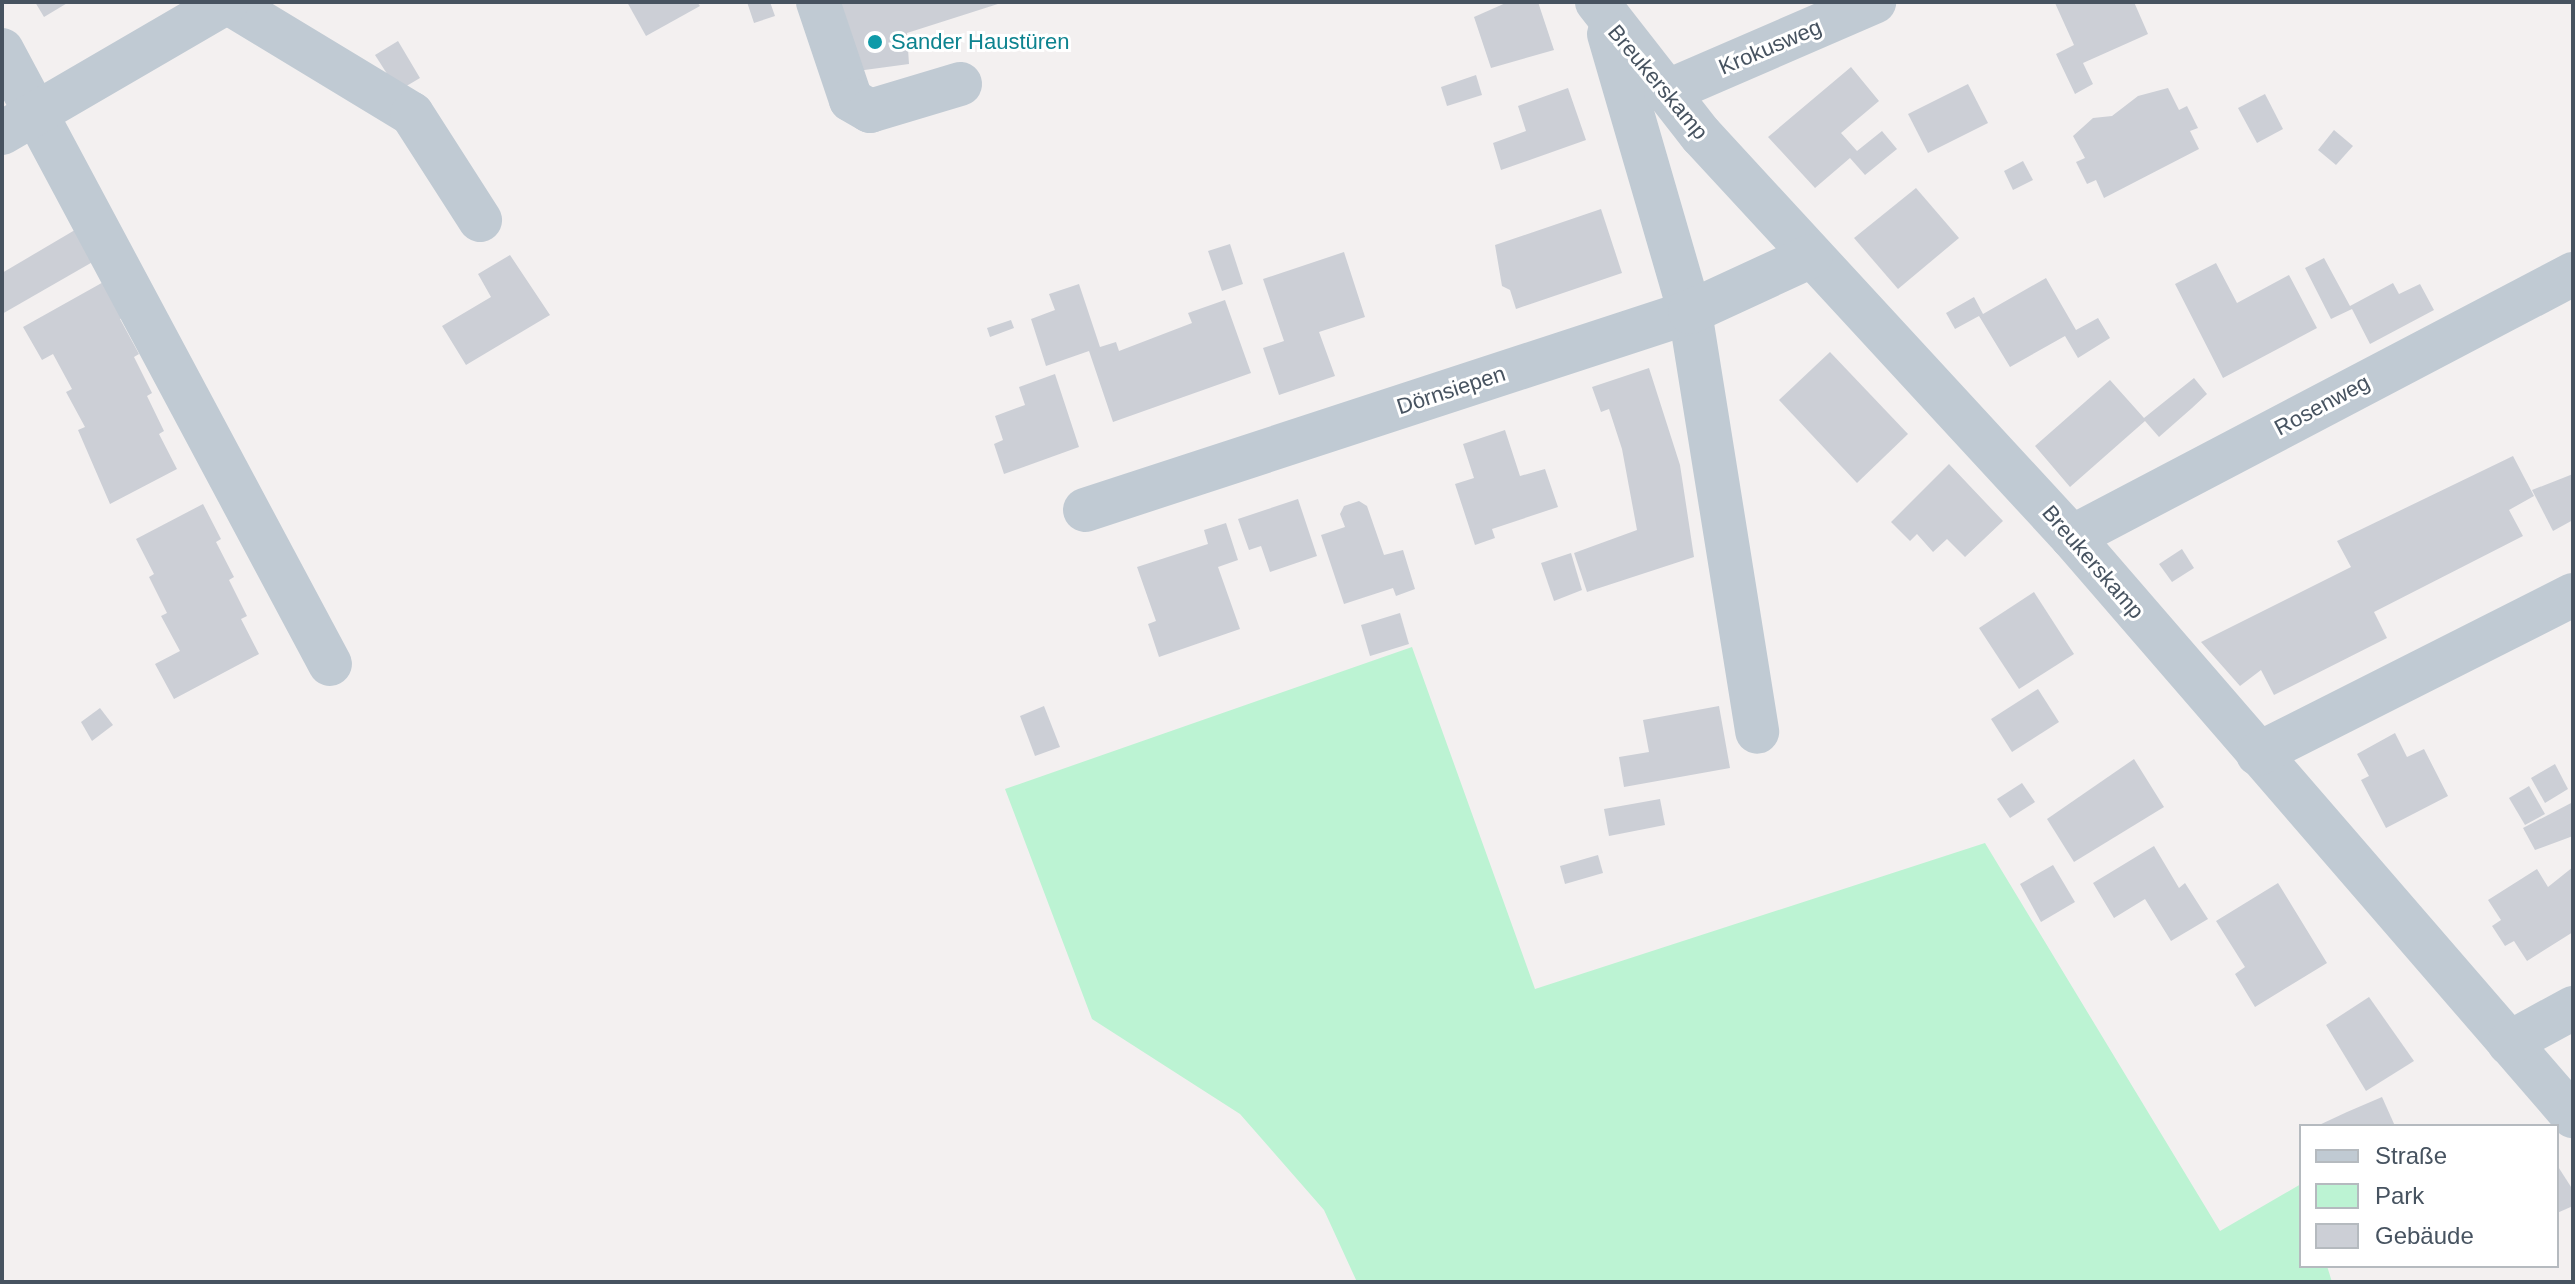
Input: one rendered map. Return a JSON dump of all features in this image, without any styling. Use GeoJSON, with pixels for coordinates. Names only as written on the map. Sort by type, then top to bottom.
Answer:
{"type":"FeatureCollection","features":[{"type":"Feature","properties":{"kind":"street"},"geometry":{"type":"LineString","coordinates":[[19,123],[227,2],[412,114],[480,220]]}},
{"type":"Feature","properties":{"kind":"street"},"geometry":{"type":"LineString","coordinates":[[818,2],[851,100],[870,111],[960,84]]}},
{"type":"Feature","properties":{"kind":"street","name":"Krokusweg"},"geometry":{"type":"LineString","coordinates":[[1666,92],[1874,2]]}},
{"type":"Feature","properties":{"kind":"street","name":"Breukerskamp"},"geometry":{"type":"LineString","coordinates":[[1600,9],[1666,92],[1811,256],[2072,537],[2573,1116]]}},
{"type":"Feature","properties":{"kind":"street","name":"Breukerskamp"},"geometry":{"type":"LineString","coordinates":[[1600,9],[1690,312],[1757,732]]}},
{"type":"Feature","properties":{"kind":"street"},"geometry":{"type":"LineString","coordinates":[[2,50],[19,123],[330,664]]}},
{"type":"Feature","properties":{"kind":"street","name":"Dörnsiepen"},"geometry":{"type":"LineString","coordinates":[[1085,510],[1690,312],[1811,256]]}},
{"type":"Feature","properties":{"kind":"street","name":"Rosenweg"},"geometry":{"type":"LineString","coordinates":[[2072,537],[2573,274]]}},
{"type":"Feature","properties":{"kind":"street"},"geometry":{"type":"LineString","coordinates":[[2258,754],[2573,595]]}},
{"type":"Feature","properties":{"kind":"street"},"geometry":{"type":"LineString","coordinates":[[2509,1043],[2573,1008]]}},
{"type":"Feature","properties":{"kind":"green space"},"geometry":{"type":"Polygon","coordinates":[[[1412,647],[1535,989],[1985,843],[2220,1231],[2299,1185],[2299,1268],[2328,1268],[2332,1282],[1357,1282],[1324,1210],[1240,1114],[1092,1019],[1005,789],[1412,647]]]}},
{"type":"Feature","properties":{"kind":"building"},"geometry":{"type":"Polygon","coordinates":[[[35,2],[69,2],[44,17],[35,2]]]}},
{"type":"Feature","properties":{"kind":"building"},"geometry":{"type":"Polygon","coordinates":[[[627,2],[697,2],[700,6],[646,36],[627,2]]]}},
{"type":"Feature","properties":{"kind":"building"},"geometry":{"type":"Polygon","coordinates":[[[747,2],[770,2],[775,16],[754,23],[747,2]]]}},
{"type":"Feature","properties":{"kind":"building","name":"Sander Haustüren"},"geometry":{"type":"Polygon","coordinates":[[[829,2],[1001,3],[907,33],[909,64],[857,71],[829,2]]]}},
{"type":"Feature","properties":{"kind":"building"},"geometry":{"type":"Polygon","coordinates":[[[1508,2],[1538,2],[1554,50],[1491,68],[1474,17],[1508,2]]]}},
{"type":"Feature","properties":{"kind":"building"},"geometry":{"type":"Polygon","coordinates":[[[2134,2],[2148,34],[2083,63],[2093,84],[2075,94],[2056,54],[2074,45],[2055,3],[2134,2]]]}},
{"type":"Feature","properties":{"kind":"building"},"geometry":{"type":"Polygon","coordinates":[[[398,41],[420,78],[398,91],[375,55],[398,41]]]}},
{"type":"Feature","properties":{"kind":"building"},"geometry":{"type":"Polygon","coordinates":[[[1851,67],[1879,101],[1841,133],[1857,151],[1882,131],[1897,149],[1865,175],[1850,158],[1815,188],[1768,137],[1851,67]]]}},
{"type":"Feature","properties":{"kind":"building"},"geometry":{"type":"Polygon","coordinates":[[[1476,75],[1482,95],[1447,106],[1441,87],[1476,75]]]}},
{"type":"Feature","properties":{"kind":"building"},"geometry":{"type":"Polygon","coordinates":[[[1968,84],[1988,123],[1928,153],[1908,114],[1968,84]]]}},
{"type":"Feature","properties":{"kind":"building"},"geometry":{"type":"Polygon","coordinates":[[[1568,88],[1586,140],[1501,170],[1493,143],[1526,131],[1518,106],[1568,88]]]}},
{"type":"Feature","properties":{"kind":"building"},"geometry":{"type":"Polygon","coordinates":[[[2168,88],[2179,110],[2187,106],[2198,128],[2190,131],[2199,149],[2104,198],[2096,180],[2087,184],[2076,162],[2085,158],[2073,136],[2093,118],[2112,116],[2138,96],[2168,88]]]}},
{"type":"Feature","properties":{"kind":"building"},"geometry":{"type":"Polygon","coordinates":[[[2265,94],[2283,129],[2257,143],[2238,108],[2265,94]]]}},
{"type":"Feature","properties":{"kind":"building"},"geometry":{"type":"Polygon","coordinates":[[[2334,130],[2353,146],[2336,165],[2318,150],[2334,130]]]}},
{"type":"Feature","properties":{"kind":"building"},"geometry":{"type":"Polygon","coordinates":[[[2023,161],[2033,180],[2013,190],[2004,171],[2023,161]]]}},
{"type":"Feature","properties":{"kind":"building"},"geometry":{"type":"Polygon","coordinates":[[[1916,188],[1959,238],[1898,289],[1854,238],[1916,188]]]}},
{"type":"Feature","properties":{"kind":"building"},"geometry":{"type":"Polygon","coordinates":[[[1601,209],[1622,273],[1516,309],[1510,290],[1502,286],[1495,245],[1601,209]]]}},
{"type":"Feature","properties":{"kind":"building"},"geometry":{"type":"Polygon","coordinates":[[[80,227],[96,260],[2,314],[2,273],[80,227]]]}},
{"type":"Feature","properties":{"kind":"building"},"geometry":{"type":"Polygon","coordinates":[[[1230,244],[1243,284],[1222,291],[1208,251],[1230,244]]]}},
{"type":"Feature","properties":{"kind":"building"},"geometry":{"type":"Polygon","coordinates":[[[1344,252],[1365,317],[1319,332],[1335,376],[1279,395],[1263,348],[1284,341],[1263,279],[1344,252]]]}},
{"type":"Feature","properties":{"kind":"building"},"geometry":{"type":"Polygon","coordinates":[[[510,255],[550,315],[466,365],[442,326],[491,297],[478,274],[510,255]]]}},
{"type":"Feature","properties":{"kind":"building"},"geometry":{"type":"Polygon","coordinates":[[[2324,258],[2350,306],[2393,283],[2399,294],[2420,284],[2434,310],[2370,344],[2352,309],[2331,319],[2305,268],[2324,258]]]}},
{"type":"Feature","properties":{"kind":"building"},"geometry":{"type":"Polygon","coordinates":[[[2216,263],[2237,303],[2289,275],[2317,328],[2223,378],[2175,284],[2216,263]]]}},
{"type":"Feature","properties":{"kind":"building"},"geometry":{"type":"Polygon","coordinates":[[[2046,278],[2076,330],[2098,318],[2110,338],[2078,358],[2065,336],[2010,367],[1979,316],[1955,329],[1946,313],[1974,297],[1983,314],[2046,278]]]}},
{"type":"Feature","properties":{"kind":"building"},"geometry":{"type":"Polygon","coordinates":[[[107,280],[126,316],[120,319],[139,354],[134,357],[152,393],[147,396],[164,431],[159,434],[177,469],[110,504],[78,430],[85,427],[66,392],[72,389],[53,354],[42,360],[23,327],[107,280]]]}},
{"type":"Feature","properties":{"kind":"building"},"geometry":{"type":"Polygon","coordinates":[[[1079,284],[1100,347],[1116,342],[1119,351],[1192,323],[1188,313],[1225,300],[1251,373],[1113,422],[1089,351],[1046,366],[1031,319],[1055,310],[1049,294],[1079,284]]]}},
{"type":"Feature","properties":{"kind":"building"},"geometry":{"type":"Polygon","coordinates":[[[1011,320],[1014,328],[990,337],[987,328],[1011,320]]]}},
{"type":"Feature","properties":{"kind":"building"},"geometry":{"type":"Polygon","coordinates":[[[1830,352],[1908,434],[1857,483],[1779,400],[1830,352]]]}},
{"type":"Feature","properties":{"kind":"building"},"geometry":{"type":"Polygon","coordinates":[[[1649,368],[1680,465],[1694,557],[1587,592],[1574,553],[1637,530],[1622,449],[1609,409],[1601,412],[1592,387],[1649,368]]]}},
{"type":"Feature","properties":{"kind":"building"},"geometry":{"type":"Polygon","coordinates":[[[1055,374],[1079,447],[1004,474],[994,444],[1003,440],[995,416],[1025,405],[1019,387],[1055,374]]]}},
{"type":"Feature","properties":{"kind":"building"},"geometry":{"type":"Polygon","coordinates":[[[2194,378],[2207,394],[2192,408],[2159,437],[2145,421],[2070,487],[2035,446],[2110,380],[2144,418],[2194,378]]]}},
{"type":"Feature","properties":{"kind":"building"},"geometry":{"type":"Polygon","coordinates":[[[1505,430],[1520,476],[1545,469],[1558,507],[1492,529],[1495,538],[1475,545],[1455,484],[1474,478],[1463,444],[1505,430]]]}},
{"type":"Feature","properties":{"kind":"building"},"geometry":{"type":"Polygon","coordinates":[[[2513,456],[2534,496],[2509,510],[2523,536],[2374,612],[2387,638],[2274,695],[2261,670],[2240,686],[2201,642],[2351,567],[2337,541],[2513,456]]]}},
{"type":"Feature","properties":{"kind":"building"},"geometry":{"type":"Polygon","coordinates":[[[1949,464],[2003,521],[1965,557],[1947,539],[1933,552],[1917,534],[1910,541],[1891,522],[1949,464]]]}},
{"type":"Feature","properties":{"kind":"building"},"geometry":{"type":"Polygon","coordinates":[[[2573,474],[2573,520],[2553,531],[2532,490],[2573,474]]]}},
{"type":"Feature","properties":{"kind":"building"},"geometry":{"type":"Polygon","coordinates":[[[1298,499],[1317,556],[1270,572],[1261,546],[1249,550],[1238,519],[1298,499]]]}},
{"type":"Feature","properties":{"kind":"building"},"geometry":{"type":"Polygon","coordinates":[[[1359,501],[1367,506],[1384,555],[1403,550],[1415,589],[1396,596],[1393,588],[1344,604],[1321,535],[1345,527],[1340,514],[1344,506],[1359,501]]]}},
{"type":"Feature","properties":{"kind":"building"},"geometry":{"type":"Polygon","coordinates":[[[203,504],[221,539],[216,542],[234,577],[229,580],[247,616],[241,619],[259,654],[174,699],[155,664],[180,651],[161,616],[167,613],[149,577],[154,574],[136,539],[203,504]]]}},
{"type":"Feature","properties":{"kind":"building"},"geometry":{"type":"Polygon","coordinates":[[[1226,523],[1238,560],[1218,567],[1240,629],[1159,657],[1148,624],[1156,621],[1137,567],[1208,544],[1204,530],[1226,523]]]}},
{"type":"Feature","properties":{"kind":"building"},"geometry":{"type":"Polygon","coordinates":[[[2182,549],[2194,568],[2172,582],[2159,564],[2182,549]]]}},
{"type":"Feature","properties":{"kind":"building"},"geometry":{"type":"Polygon","coordinates":[[[1571,553],[1582,590],[1554,601],[1541,563],[1571,553]]]}},
{"type":"Feature","properties":{"kind":"building"},"geometry":{"type":"Polygon","coordinates":[[[2034,592],[2074,654],[2019,689],[1979,628],[2034,592]]]}},
{"type":"Feature","properties":{"kind":"building"},"geometry":{"type":"Polygon","coordinates":[[[1400,613],[1409,644],[1370,656],[1361,625],[1400,613]]]}},
{"type":"Feature","properties":{"kind":"building"},"geometry":{"type":"Polygon","coordinates":[[[2038,689],[2059,722],[2012,752],[1991,719],[2038,689]]]}},
{"type":"Feature","properties":{"kind":"building"},"geometry":{"type":"Polygon","coordinates":[[[1044,706],[1060,747],[1035,756],[1020,716],[1044,706]]]}},
{"type":"Feature","properties":{"kind":"building"},"geometry":{"type":"Polygon","coordinates":[[[1719,706],[1730,768],[1624,787],[1619,757],[1649,752],[1643,720],[1719,706]]]}},
{"type":"Feature","properties":{"kind":"building"},"geometry":{"type":"Polygon","coordinates":[[[100,708],[113,725],[92,741],[81,722],[100,708]]]}},
{"type":"Feature","properties":{"kind":"building"},"geometry":{"type":"Polygon","coordinates":[[[2395,733],[2407,757],[2424,749],[2448,796],[2386,828],[2361,780],[2369,776],[2357,754],[2395,733]]]}},
{"type":"Feature","properties":{"kind":"building"},"geometry":{"type":"Polygon","coordinates":[[[2134,759],[2164,807],[2074,862],[2047,819],[2134,759]]]}},
{"type":"Feature","properties":{"kind":"building"},"geometry":{"type":"Polygon","coordinates":[[[2555,764],[2568,789],[2545,803],[2531,778],[2555,764]]]}},
{"type":"Feature","properties":{"kind":"building"},"geometry":{"type":"Polygon","coordinates":[[[2022,783],[2035,802],[2010,818],[1997,799],[2022,783]]]}},
{"type":"Feature","properties":{"kind":"building"},"geometry":{"type":"Polygon","coordinates":[[[2529,786],[2545,814],[2525,825],[2509,798],[2529,786]]]}},
{"type":"Feature","properties":{"kind":"building"},"geometry":{"type":"Polygon","coordinates":[[[1660,799],[1665,825],[1609,836],[1604,809],[1660,799]]]}},
{"type":"Feature","properties":{"kind":"building"},"geometry":{"type":"Polygon","coordinates":[[[2573,802],[2573,836],[2535,850],[2523,828],[2573,802]]]}},
{"type":"Feature","properties":{"kind":"building"},"geometry":{"type":"Polygon","coordinates":[[[2154,846],[2179,888],[2185,883],[2208,919],[2171,941],[2145,899],[2114,918],[2093,883],[2154,846]]]}},
{"type":"Feature","properties":{"kind":"building"},"geometry":{"type":"Polygon","coordinates":[[[1598,855],[1603,873],[1565,884],[1560,866],[1598,855]]]}},
{"type":"Feature","properties":{"kind":"building"},"geometry":{"type":"Polygon","coordinates":[[[2053,865],[2075,902],[2041,922],[2020,884],[2053,865]]]}},
{"type":"Feature","properties":{"kind":"building"},"geometry":{"type":"Polygon","coordinates":[[[2573,867],[2573,932],[2527,961],[2514,941],[2505,946],[2492,926],[2501,920],[2488,900],[2537,869],[2548,887],[2573,867]]]}},
{"type":"Feature","properties":{"kind":"building"},"geometry":{"type":"Polygon","coordinates":[[[2278,883],[2327,963],[2255,1007],[2235,974],[2245,967],[2216,921],[2278,883]]]}},
{"type":"Feature","properties":{"kind":"building"},"geometry":{"type":"Polygon","coordinates":[[[2369,997],[2414,1061],[2366,1091],[2326,1025],[2369,997]]]}},
{"type":"Feature","properties":{"kind":"building"},"geometry":{"type":"Polygon","coordinates":[[[2382,1097],[2394,1124],[2321,1124],[2382,1097]]]}},
{"type":"Feature","properties":{"kind":"building"},"geometry":{"type":"Polygon","coordinates":[[[2559,1168],[2573,1190],[2573,1206],[2559,1212],[2559,1168]]]}},
{"type":"Feature","properties":{"kind":"place","name":"Sander Haustüren"},"geometry":{"type":"Point","coordinates":[875,42]}}]}
